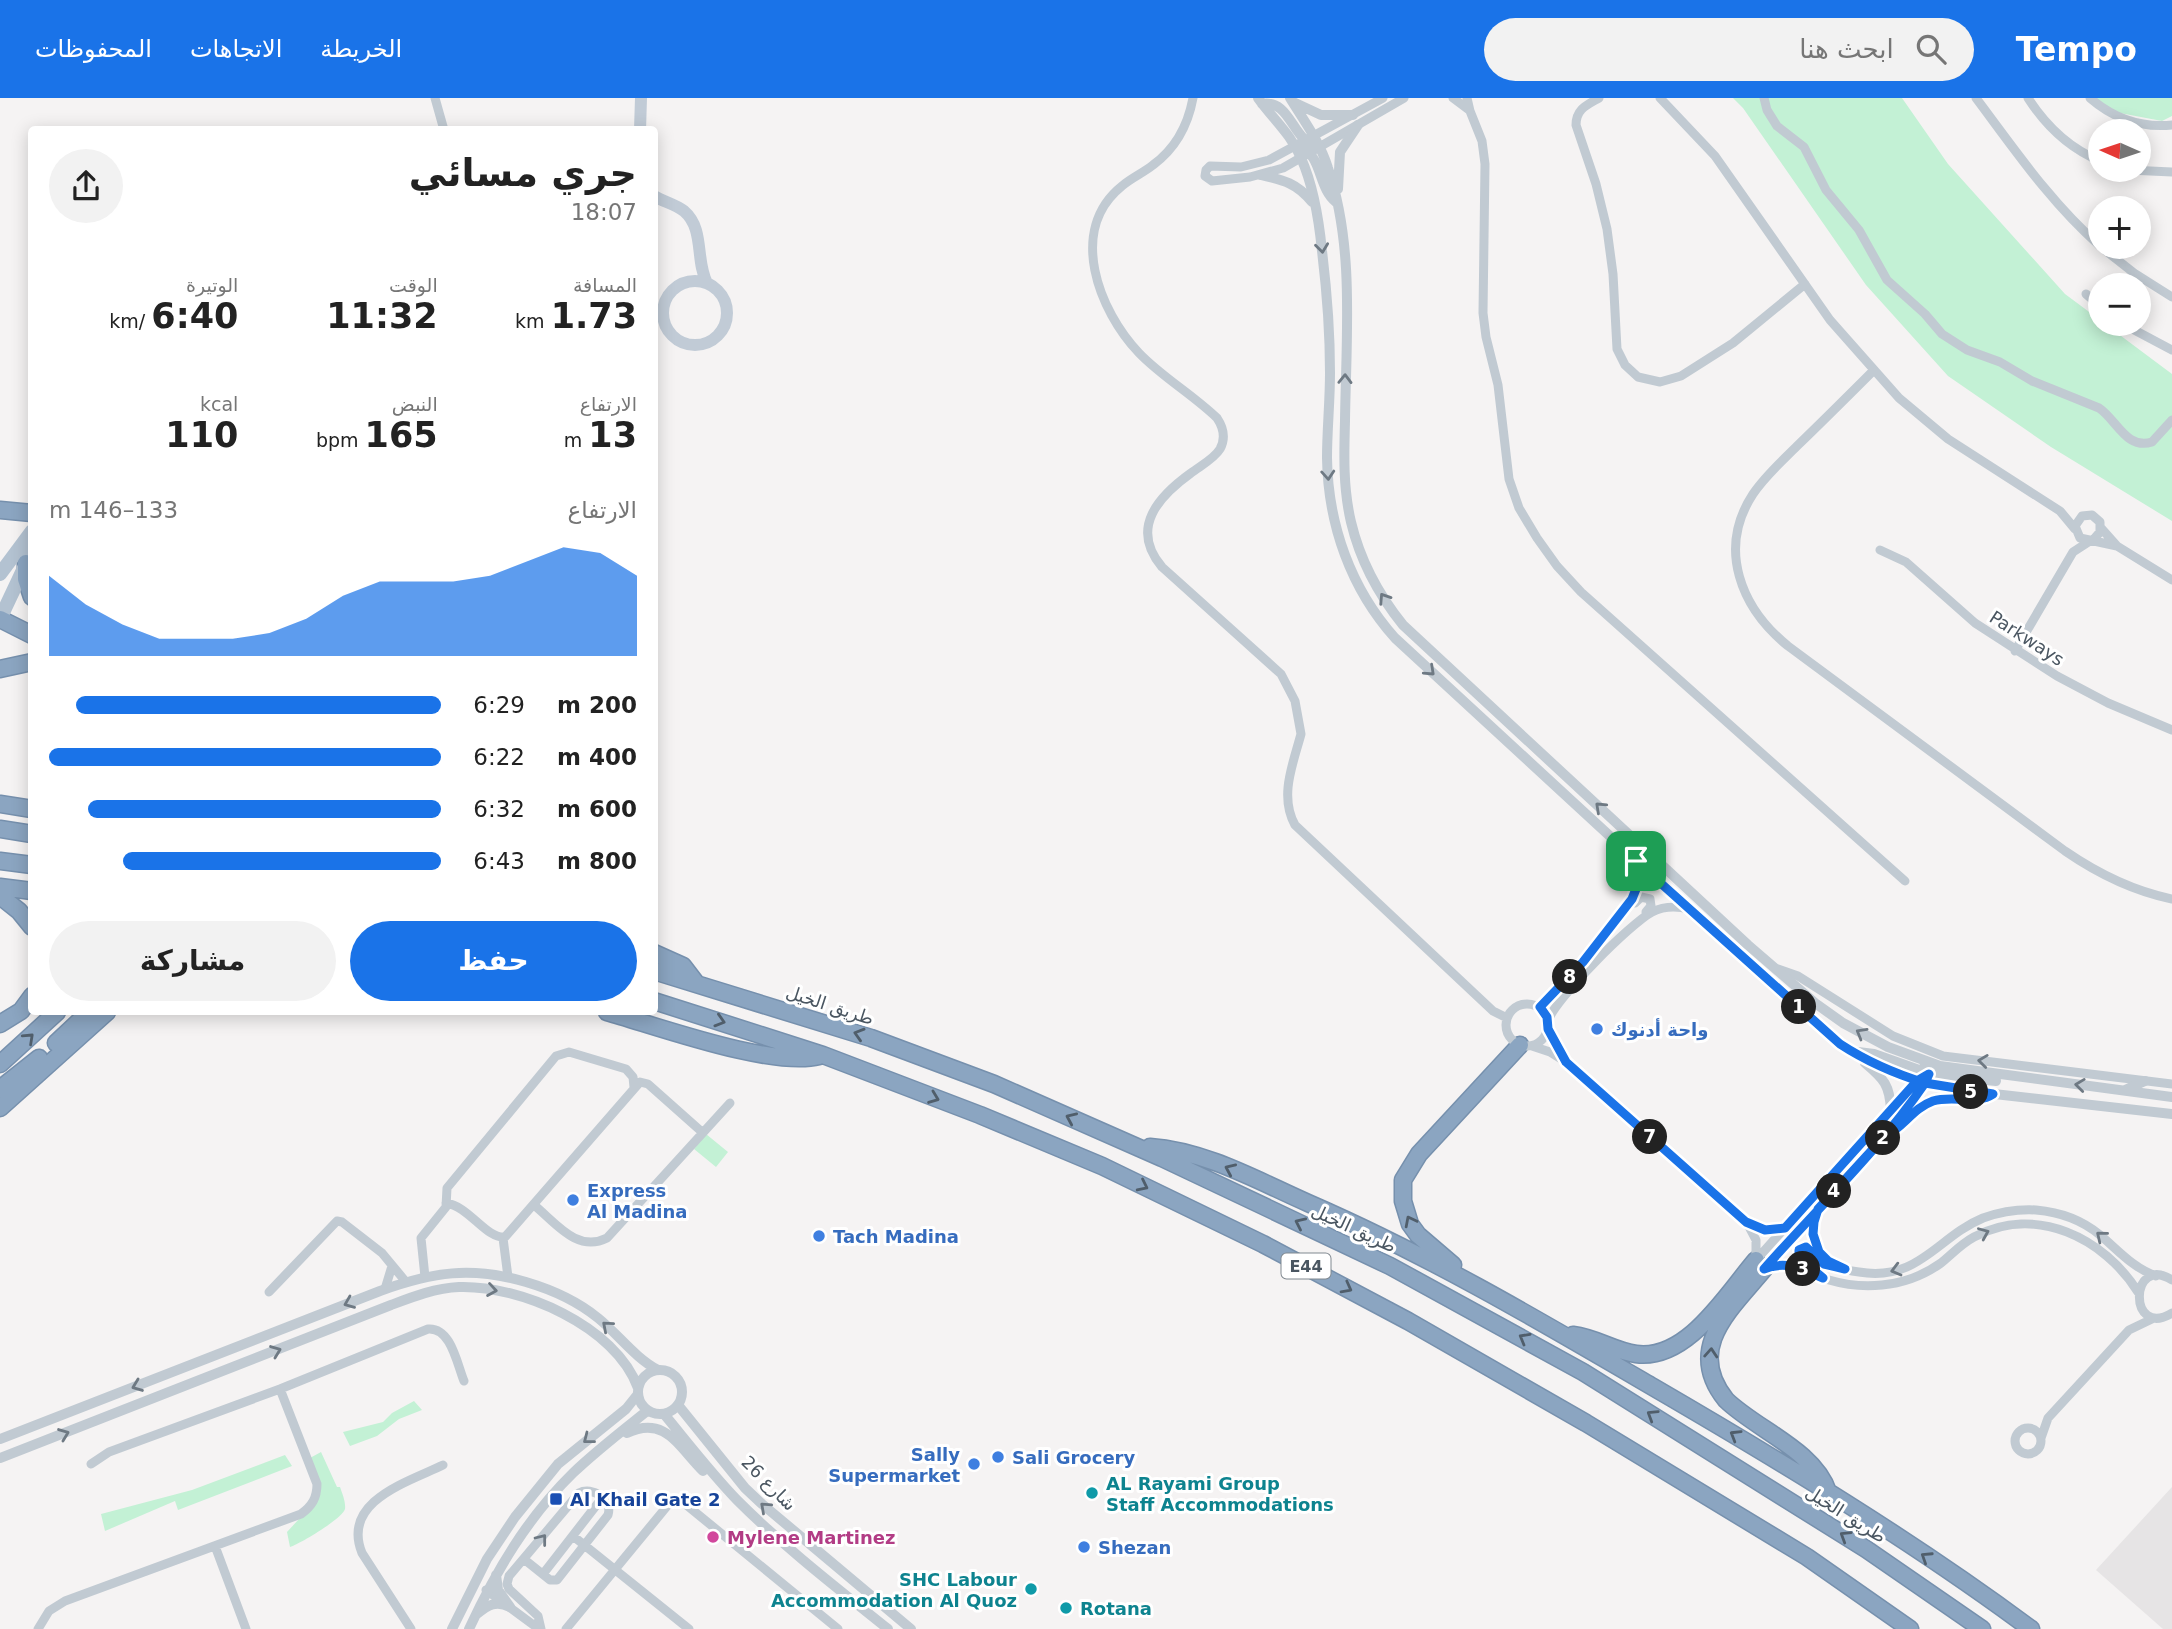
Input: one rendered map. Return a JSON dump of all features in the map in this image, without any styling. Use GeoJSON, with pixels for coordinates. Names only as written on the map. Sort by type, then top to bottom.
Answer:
{"type":"FeatureCollection","features":[{"type":"Feature","properties":{"kind":"highway"},"geometry":{"type":"LineString","coordinates":[[0,510],[28,513]]}},
{"type":"Feature","properties":{"kind":"highway"},"geometry":{"type":"LineString","coordinates":[[28,564],[28,585]]}},
{"type":"Feature","properties":{"kind":"highway"},"geometry":{"type":"LineString","coordinates":[[0,619],[28,633]]}},
{"type":"Feature","properties":{"kind":"highway"},"geometry":{"type":"LineString","coordinates":[[0,669],[28,663]]}},
{"type":"Feature","properties":{"kind":"highway"},"geometry":{"type":"LineString","coordinates":[[0,796],[28,799]]}},
{"type":"Feature","properties":{"kind":"highway"},"geometry":{"type":"LineString","coordinates":[[0,804],[28,808]]}},
{"type":"Feature","properties":{"kind":"highway"},"geometry":{"type":"LineString","coordinates":[[0,829],[28,833]]}},
{"type":"Feature","properties":{"kind":"highway"},"geometry":{"type":"LineString","coordinates":[[0,861],[28,864]]}},
{"type":"Feature","properties":{"kind":"highway"},"geometry":{"type":"LineString","coordinates":[[0,887],[28,890]]}},
{"type":"Feature","properties":{"kind":"highway"},"geometry":{"type":"LineString","coordinates":[[0,897],[19,911],[28,922]]}},
{"type":"Feature","properties":{"kind":"highway"},"geometry":{"type":"LineString","coordinates":[[658,955],[683,966],[696,983]]}},
{"type":"Feature","properties":{"kind":"highway","name":"طريق الخيل"},"geometry":{"type":"LineString","coordinates":[[658,972],[871,1038],[994,1084],[1138,1147],[1390,1266],[1583,1372],[1866,1549],[1982,1629]]}},
{"type":"Feature","properties":{"kind":"highway"},"geometry":{"type":"LineString","coordinates":[[0,1024],[21,1011],[28,1001]]}},
{"type":"Feature","properties":{"kind":"highway","name":"E44"},"geometry":{"type":"LineString","coordinates":[[658,1002],[823,1055],[980,1115],[1102,1166],[1334,1280],[1574,1416],[1764,1530],[1808,1557],[1910,1629]]}},
{"type":"Feature","properties":{"kind":"highway"},"geometry":{"type":"LineString","coordinates":[[0,1064],[54,1015]]}},
{"type":"Feature","properties":{"kind":"highway"},"geometry":{"type":"LineString","coordinates":[[0,1094],[6,1085],[86,1015]]}},
{"type":"Feature","properties":{"kind":"highway"},"geometry":{"type":"LineString","coordinates":[[0,1108],[104,1015]]}},
{"type":"Feature","properties":{"kind":"highway"},"geometry":{"type":"LineString","coordinates":[[618,1015],[782,1058],[803,1059],[823,1055]]}},
{"type":"Feature","properties":{"kind":"highway"},"geometry":{"type":"LineString","coordinates":[[1476,1285],[1418,1235],[1410,1224],[1404,1208],[1403,1180],[1422,1151],[1526,1046]]}},
{"type":"Feature","properties":{"kind":"highway"},"geometry":{"type":"LineString","coordinates":[[1138,1147],[1175,1150],[1211,1161],[1358,1225],[1476,1285],[1828,1492],[2031,1629]]}},
{"type":"Feature","properties":{"kind":"highway"},"geometry":{"type":"LineString","coordinates":[[1565,1335],[1592,1338],[1635,1354],[1666,1351],[1692,1335],[1760,1265]]}},
{"type":"Feature","properties":{"kind":"highway"},"geometry":{"type":"LineString","coordinates":[[1760,1265],[1717,1326],[1710,1349],[1712,1374],[1726,1400],[1807,1461],[1820,1475],[1828,1492]]}},
{"type":"Feature","properties":{"kind":"main road"},"geometry":{"type":"LineString","coordinates":[[640,98],[640,126]]}},
{"type":"Feature","properties":{"kind":"main road"},"geometry":{"type":"LineString","coordinates":[[658,200],[680,214],[693,231],[695,263],[687,282]]}},
{"type":"Feature","properties":{"kind":"main road"},"geometry":{"type":"LineString","coordinates":[[658,200],[681,209],[692,220],[698,235],[701,269],[707,283]]}},
{"type":"Feature","properties":{"kind":"main road"},"geometry":{"type":"LineString","coordinates":[[687,282],[707,283],[719,291],[726,305],[726,324],[718,336],[700,345],[685,344],[673,336],[660,320],[663,312],[660,304],[674,289],[687,282]]}},
{"type":"Feature","properties":{"kind":"main road"},"geometry":{"type":"LineString","coordinates":[[0,574],[28,536]]}},
{"type":"Feature","properties":{"kind":"main road"},"geometry":{"type":"LineString","coordinates":[[0,619],[28,559]]}},
{"type":"Feature","properties":{"kind":"street"},"geometry":{"type":"LineString","coordinates":[[435,98],[443,126]]}},
{"type":"Feature","properties":{"kind":"street"},"geometry":{"type":"LineString","coordinates":[[1193,98],[1183,130],[1169,151],[1124,184],[1106,202],[1095,226],[1092,243],[1097,278],[1120,330],[1145,359],[1217,418],[1223,431],[1222,444],[1215,455],[1170,489],[1153,510],[1148,529],[1151,549],[1161,566],[1266,659],[1287,683],[1301,725],[1287,793],[1288,809],[1295,825],[1493,1011],[1507,1018]]}},
{"type":"Feature","properties":{"kind":"street"},"geometry":{"type":"LineString","coordinates":[[1383,98],[1356,120],[1310,153],[1283,169],[1261,175],[1212,181],[1207,178],[1205,173],[1210,166],[1233,168],[1257,164],[1305,141],[1356,120],[1404,98]]}},
{"type":"Feature","properties":{"kind":"street"},"geometry":{"type":"LineString","coordinates":[[1453,98],[1470,111]]}},
{"type":"Feature","properties":{"kind":"street"},"geometry":{"type":"LineString","coordinates":[[1467,98],[1482,141],[1485,164],[1483,313],[1486,337],[1498,384],[1508,479],[1524,518],[1557,566],[1581,592],[1905,881]]}},
{"type":"Feature","properties":{"kind":"street"},"geometry":{"type":"LineString","coordinates":[[1599,98],[1581,109],[1576,125],[1596,184],[1606,229],[1613,274],[1617,349],[1631,372],[1653,382],[1675,379],[1733,343],[1805,284]]}},
{"type":"Feature","properties":{"kind":"street"},"geometry":{"type":"LineString","coordinates":[[1764,98],[1767,110],[1777,126],[1804,147],[1826,190],[1859,230],[1887,280],[1950,340],[1967,350],[2000,362],[2032,381],[2099,408],[2135,443],[2152,443],[2172,420]]}},
{"type":"Feature","properties":{"kind":"street"},"geometry":{"type":"LineString","coordinates":[[1976,98],[2052,198],[2088,234]]}},
{"type":"Feature","properties":{"kind":"street"},"geometry":{"type":"LineString","coordinates":[[2028,98],[2043,120],[2061,137],[2088,155]]}},
{"type":"Feature","properties":{"kind":"street"},"geometry":{"type":"LineString","coordinates":[[2090,98],[2113,114],[2132,122],[2172,125]]}},
{"type":"Feature","properties":{"kind":"street"},"geometry":{"type":"LineString","coordinates":[[1662,99],[1715,156],[1830,320],[1899,398],[1935,430],[2060,511],[2095,517],[2117,546],[2172,580]]}},
{"type":"Feature","properties":{"kind":"street"},"geometry":{"type":"LineString","coordinates":[[1291,100],[1321,115],[1356,120]]}},
{"type":"Feature","properties":{"kind":"street"},"geometry":{"type":"LineString","coordinates":[[1291,100],[1310,153],[1325,275],[1329,327],[1329,488],[1339,537],[1360,589],[1381,622],[1405,648],[1689,909],[1829,1035],[1884,1080],[1890,1095],[1891,1111]]}},
{"type":"Feature","properties":{"kind":"street"},"geometry":{"type":"LineString","coordinates":[[1260,101],[1281,123],[1312,146],[1310,153]]}},
{"type":"Feature","properties":{"kind":"street"},"geometry":{"type":"LineString","coordinates":[[1336,202],[1340,152],[1356,120]]}},
{"type":"Feature","properties":{"kind":"street"},"geometry":{"type":"LineString","coordinates":[[1310,153],[1329,169],[1344,251],[1347,303],[1344,468],[1346,496],[1359,550],[1378,589],[1394,613],[1419,640],[1748,945],[1843,1023],[1925,1073],[1994,1081],[2015,1077],[2172,1097]]}},
{"type":"Feature","properties":{"kind":"street"},"geometry":{"type":"LineString","coordinates":[[2151,171],[2172,172]]}},
{"type":"Feature","properties":{"kind":"street"},"geometry":{"type":"LineString","coordinates":[[1261,175],[1296,186],[1316,207]]}},
{"type":"Feature","properties":{"kind":"street"},"geometry":{"type":"LineString","coordinates":[[2116,259],[2172,298]]}},
{"type":"Feature","properties":{"kind":"street"},"geometry":{"type":"LineString","coordinates":[[2146,336],[2172,350]]}},
{"type":"Feature","properties":{"kind":"street"},"geometry":{"type":"LineString","coordinates":[[1874,370],[1768,475],[1752,495],[1740,524],[1736,554],[1741,584],[1751,607],[1765,625],[1788,646],[2076,859],[2114,880],[2172,899]]}},
{"type":"Feature","properties":{"kind":"street"},"geometry":{"type":"LineString","coordinates":[[2060,511],[2080,538],[2117,546]]}},
{"type":"Feature","properties":{"kind":"street"},"geometry":{"type":"LineString","coordinates":[[2015,651],[2073,552],[2077,520],[2082,516]]}},
{"type":"Feature","properties":{"kind":"street"},"geometry":{"type":"LineString","coordinates":[[2073,552],[2092,540],[2101,528]]}},
{"type":"Feature","properties":{"kind":"street","name":"Parkways"},"geometry":{"type":"LineString","coordinates":[[1880,550],[1894,554],[1906,562],[1962,612],[2015,651],[2091,695],[2172,730]]}},
{"type":"Feature","properties":{"kind":"street"},"geometry":{"type":"LineString","coordinates":[[1540,1007],[1611,929],[1637,890],[1636,861]]}},
{"type":"Feature","properties":{"kind":"street"},"geometry":{"type":"LineString","coordinates":[[1526,1046],[1543,1040],[1556,1005],[1630,924],[1651,908],[1650,898],[1638,898],[1624,919],[1611,929]]}},
{"type":"Feature","properties":{"kind":"street"},"geometry":{"type":"LineString","coordinates":[[1620,937],[1656,910],[1673,906],[1689,909]]}},
{"type":"Feature","properties":{"kind":"street"},"geometry":{"type":"LineString","coordinates":[[1776,969],[1798,976],[1881,1030],[1943,1056],[2172,1084]]}},
{"type":"Feature","properties":{"kind":"street"},"geometry":{"type":"LineString","coordinates":[[1540,1007],[1523,1004],[1513,1009],[1507,1018],[1509,1037],[1526,1046],[1550,1052],[1566,1062],[1746,1222],[1765,1230],[1785,1228]]}},
{"type":"Feature","properties":{"kind":"street"},"geometry":{"type":"LineString","coordinates":[[1540,1007],[1566,1062]]}},
{"type":"Feature","properties":{"kind":"street"},"geometry":{"type":"LineString","coordinates":[[425,1277],[421,1238],[444,1209],[447,1188],[559,1054],[569,1052],[625,1069],[633,1077],[634,1087]]}},
{"type":"Feature","properties":{"kind":"street"},"geometry":{"type":"LineString","coordinates":[[1852,1052],[1993,1094],[2172,1114]]}},
{"type":"Feature","properties":{"kind":"street"},"geometry":{"type":"LineString","coordinates":[[1760,1265],[1818,1209],[1884,1137],[1927,1066],[1922,1071],[1874,1054],[1852,1052]]}},
{"type":"Feature","properties":{"kind":"street"},"geometry":{"type":"LineString","coordinates":[[1760,1265],[1785,1228],[1925,1073]]}},
{"type":"Feature","properties":{"kind":"street"},"geometry":{"type":"LineString","coordinates":[[503,1238],[640,1082],[646,1082],[702,1132]]}},
{"type":"Feature","properties":{"kind":"street"},"geometry":{"type":"LineString","coordinates":[[2124,1091],[2145,1082]]}},
{"type":"Feature","properties":{"kind":"street"},"geometry":{"type":"LineString","coordinates":[[1884,1137],[1933,1101],[1952,1098],[1983,1099],[1993,1094]]}},
{"type":"Feature","properties":{"kind":"street"},"geometry":{"type":"LineString","coordinates":[[534,1205],[580,1242],[588,1244],[603,1241],[615,1232],[730,1102]]}},
{"type":"Feature","properties":{"kind":"street"},"geometry":{"type":"LineString","coordinates":[[446,1203],[459,1206],[496,1236],[503,1238]]}},
{"type":"Feature","properties":{"kind":"street"},"geometry":{"type":"LineString","coordinates":[[1818,1209],[1813,1228],[1816,1247],[1828,1261],[1845,1269]]}},
{"type":"Feature","properties":{"kind":"street"},"geometry":{"type":"LineString","coordinates":[[1823,1278],[1800,1260],[1798,1255],[1801,1248],[1809,1248],[1819,1260],[1829,1266],[1868,1273],[1904,1268],[1932,1254],[1974,1222],[1995,1214],[2025,1210],[2053,1213],[2080,1222],[2098,1233],[2134,1265],[2166,1276]]}},
{"type":"Feature","properties":{"kind":"street"},"geometry":{"type":"LineString","coordinates":[[269,1292],[337,1221],[382,1253],[406,1282]]}},
{"type":"Feature","properties":{"kind":"street"},"geometry":{"type":"LineString","coordinates":[[1746,1222],[1756,1240],[1760,1265]]}},
{"type":"Feature","properties":{"kind":"street"},"geometry":{"type":"LineString","coordinates":[[1760,1265],[1787,1264],[1823,1278],[1863,1286],[1904,1281],[1937,1266],[1966,1241],[1985,1232],[2005,1226],[2036,1224],[2066,1231],[2094,1246],[2112,1260],[2138,1292],[2139,1303],[2144,1312],[2166,1317]]}},
{"type":"Feature","properties":{"kind":"street"},"geometry":{"type":"LineString","coordinates":[[503,1238],[508,1277]]}},
{"type":"Feature","properties":{"kind":"street"},"geometry":{"type":"LineString","coordinates":[[384,1289],[392,1266]]}},
{"type":"Feature","properties":{"kind":"street"},"geometry":{"type":"LineString","coordinates":[[0,1439],[384,1289],[425,1277],[470,1272],[508,1277],[551,1289],[570,1299],[598,1318],[642,1360],[658,1370],[672,1374],[681,1385],[678,1405],[664,1414],[647,1410],[642,1405],[631,1371],[622,1360],[602,1341],[564,1314],[524,1296],[456,1287],[430,1292],[391,1305],[0,1458]]}},
{"type":"Feature","properties":{"kind":"street"},"geometry":{"type":"LineString","coordinates":[[2138,1292],[2143,1283],[2166,1276]]}},
{"type":"Feature","properties":{"kind":"street"},"geometry":{"type":"LineString","coordinates":[[2048,1419],[2022,1430],[2016,1437],[2017,1447],[2021,1452],[2031,1454],[2037,1451],[2048,1419],[2129,1330],[2139,1303]]}},
{"type":"Feature","properties":{"kind":"street"},"geometry":{"type":"LineString","coordinates":[[2129,1330],[2166,1317]]}},
{"type":"Feature","properties":{"kind":"street"},"geometry":{"type":"LineString","coordinates":[[91,1464],[109,1452],[280,1389],[431,1329],[441,1331],[446,1336],[464,1381]]}},
{"type":"Feature","properties":{"kind":"street"},"geometry":{"type":"LineString","coordinates":[[452,1629],[481,1571],[514,1517],[558,1464],[626,1409],[643,1378],[658,1370]]}},
{"type":"Feature","properties":{"kind":"street"},"geometry":{"type":"LineString","coordinates":[[38,1629],[49,1611],[65,1601],[301,1514],[312,1505],[317,1492],[314,1477],[280,1389]]}},
{"type":"Feature","properties":{"kind":"street","name":"شارع 26"},"geometry":{"type":"LineString","coordinates":[[678,1405],[745,1488],[911,1629]]}},
{"type":"Feature","properties":{"kind":"street"},"geometry":{"type":"LineString","coordinates":[[469,1629],[496,1573],[516,1542],[553,1495],[586,1462],[647,1410]]}},
{"type":"Feature","properties":{"kind":"street","name":"شارع 26"},"geometry":{"type":"LineString","coordinates":[[664,1414],[727,1489],[762,1523],[888,1629]]}},
{"type":"Feature","properties":{"kind":"street"},"geometry":{"type":"LineString","coordinates":[[611,1441],[639,1427],[659,1428],[709,1476],[727,1489]]}},
{"type":"Feature","properties":{"kind":"street"},"geometry":{"type":"LineString","coordinates":[[2028,1428],[2036,1431],[2041,1438]]}},
{"type":"Feature","properties":{"kind":"street"},"geometry":{"type":"LineString","coordinates":[[411,1629],[362,1553],[358,1542],[358,1527],[363,1513],[374,1500],[443,1465]]}},
{"type":"Feature","properties":{"kind":"street"},"geometry":{"type":"LineString","coordinates":[[481,1571],[481,1581],[486,1590],[535,1628],[538,1616],[511,1591],[507,1584],[509,1576],[579,1493],[589,1490],[608,1503],[610,1512],[557,1580],[550,1580],[524,1560]]}},
{"type":"Feature","properties":{"kind":"street"},"geometry":{"type":"LineString","coordinates":[[542,1574],[602,1498]]}},
{"type":"Feature","properties":{"kind":"street"},"geometry":{"type":"LineString","coordinates":[[566,1629],[674,1501],[680,1501],[838,1629]]}},
{"type":"Feature","properties":{"kind":"street"},"geometry":{"type":"LineString","coordinates":[[573,1536],[690,1629]]}},
{"type":"Feature","properties":{"kind":"street"},"geometry":{"type":"LineString","coordinates":[[215,1546],[246,1629]]}},
{"type":"Feature","properties":{"kind":"street"},"geometry":{"type":"LineString","coordinates":[[818,1572],[820,1564],[830,1561]]}},
{"type":"Feature","properties":{"kind":"street"},"geometry":{"type":"LineString","coordinates":[[496,1573],[498,1590],[510,1606]]}},
{"type":"Feature","properties":{"kind":"street"},"geometry":{"type":"LineString","coordinates":[[475,1616],[491,1604],[510,1606]]}},
{"type":"Feature","properties":{"kind":"shaded area"},"geometry":{"type":"Polygon","coordinates":[[[2172,1487],[2172,1629],[2163,1629],[2096,1570],[2172,1487]]]}},
{"type":"Feature","properties":{"kind":"green space"},"geometry":{"type":"Polygon","coordinates":[[[1733,98],[1902,98],[1948,164],[2065,294],[2088,311],[2088,336],[2121,336],[2172,374],[2172,521],[2051,447],[1948,376],[1866,285],[1743,108],[1733,98]]]}},
{"type":"Feature","properties":{"kind":"green space"},"geometry":{"type":"Polygon","coordinates":[[[2096,98],[2172,98],[2172,116],[2162,121],[2104,110],[2096,98]]]}},
{"type":"Feature","properties":{"kind":"green space"},"geometry":{"type":"Polygon","coordinates":[[[706,1134],[728,1152],[716,1167],[694,1149],[706,1134]]]}},
{"type":"Feature","properties":{"kind":"green space"},"geometry":{"type":"Polygon","coordinates":[[[414,1401],[422,1410],[399,1419],[377,1436],[350,1446],[343,1432],[383,1422],[392,1413],[414,1401]]]}},
{"type":"Feature","properties":{"kind":"green space"},"geometry":{"type":"Polygon","coordinates":[[[321,1452],[337,1487],[340,1487],[345,1509],[329,1524],[290,1547],[287,1532],[317,1496],[310,1458],[321,1452]]]}},
{"type":"Feature","properties":{"kind":"green space"},"geometry":{"type":"Polygon","coordinates":[[[285,1455],[292,1466],[178,1510],[175,1501],[105,1531],[101,1514],[192,1490],[285,1455]]]}},
{"type":"Feature","properties":{"kind":"place","name":"واحة أدنوك"},"geometry":{"type":"Point","coordinates":[1597,1029]}},
{"type":"Feature","properties":{"kind":"place","name":"Express Al Madina"},"geometry":{"type":"Point","coordinates":[573,1200]}},
{"type":"Feature","properties":{"kind":"place","name":"Tach Madina"},"geometry":{"type":"Point","coordinates":[819,1236]}},
{"type":"Feature","properties":{"kind":"place","name":"Sali Grocery"},"geometry":{"type":"Point","coordinates":[998,1457]}},
{"type":"Feature","properties":{"kind":"place","name":"Sally Supermarket"},"geometry":{"type":"Point","coordinates":[974,1464]}},
{"type":"Feature","properties":{"kind":"place","name":"AL Rayami Group Staff Accommodations"},"geometry":{"type":"Point","coordinates":[1092,1493]}},
{"type":"Feature","properties":{"kind":"place","name":"Al Khail Gate 2"},"geometry":{"type":"Point","coordinates":[556,1499]}},
{"type":"Feature","properties":{"kind":"place","name":"Mylene Martinez"},"geometry":{"type":"Point","coordinates":[713,1537]}},
{"type":"Feature","properties":{"kind":"place","name":"Shezan"},"geometry":{"type":"Point","coordinates":[1084,1547]}},
{"type":"Feature","properties":{"kind":"place","name":"SHC Labour Accommodation Al Quoz"},"geometry":{"type":"Point","coordinates":[1031,1589]}},
{"type":"Feature","properties":{"kind":"place","name":"Rotana"},"geometry":{"type":"Point","coordinates":[1066,1608]}},
{"type":"Feature","properties":{"kind":"route"},"geometry":{"type":"LineString","coordinates":[[1636,861],[1639,879],[1635,895],[1611,929],[1569,979],[1540,1007],[1547,1017],[1548,1029],[1566,1062],[1746,1222],[1765,1230],[1785,1228],[1917,1081],[1923,1077],[1929,1074],[1925,1083],[1935,1086],[1993,1094],[1983,1099],[1933,1101],[1919,1109],[1884,1137],[1818,1209],[1813,1228],[1816,1247],[1833,1265],[1845,1269],[1824,1264],[1811,1249],[1803,1247],[1799,1250],[1799,1258],[1823,1278],[1787,1264],[1764,1269],[1818,1209],[1884,1137],[1925,1083],[1917,1081],[1903,1076],[1878,1065],[1840,1044],[1636,861]]}}]}
